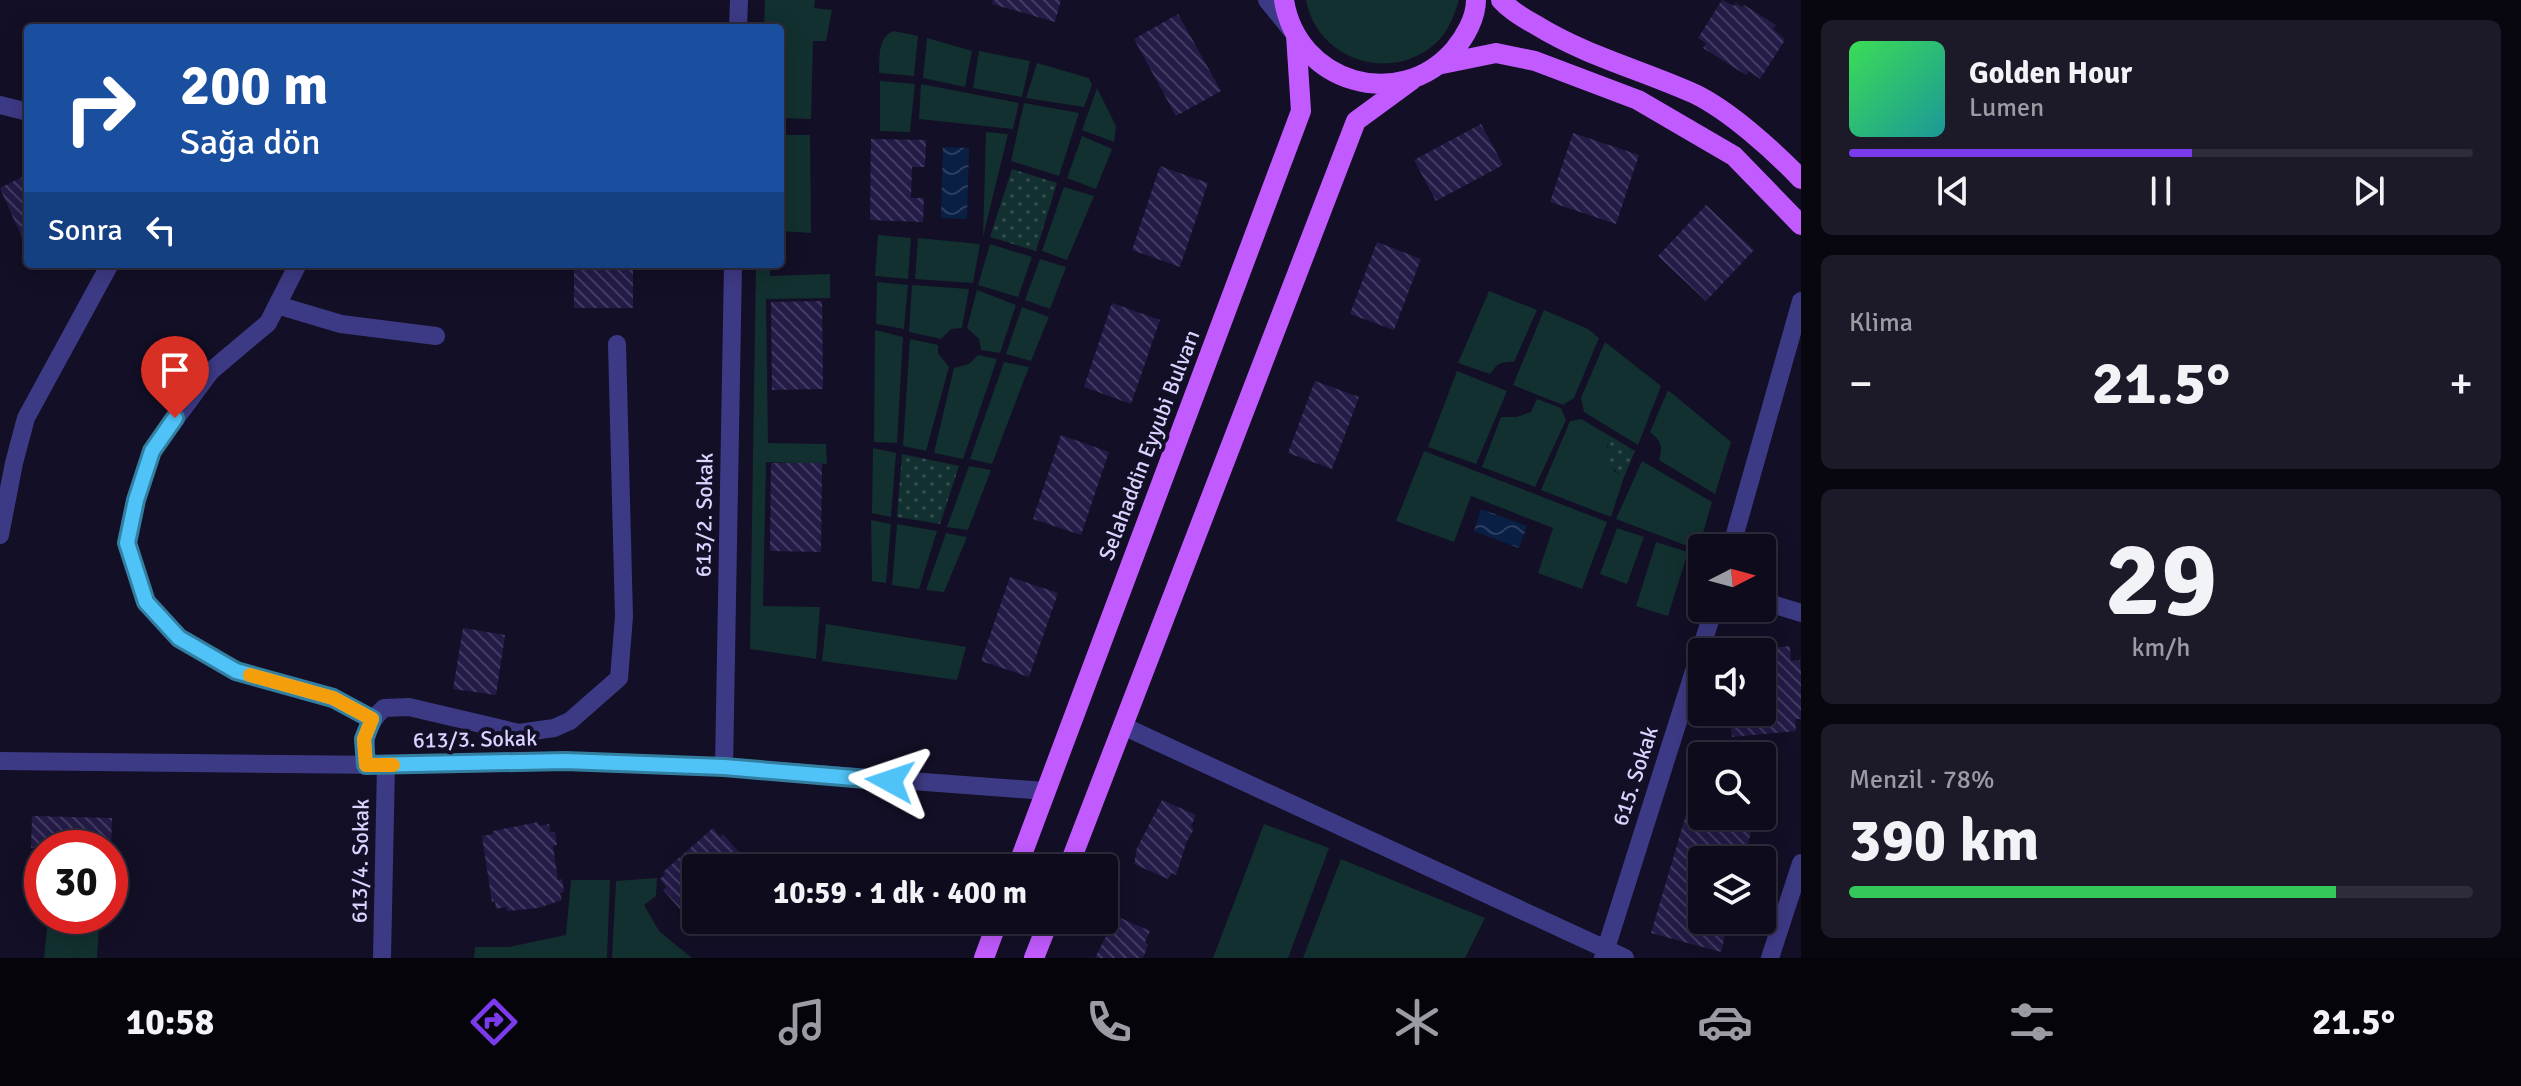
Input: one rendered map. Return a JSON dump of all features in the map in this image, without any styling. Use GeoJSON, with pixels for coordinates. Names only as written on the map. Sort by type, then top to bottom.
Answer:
{"type":"FeatureCollection","features":[{"type":"Feature","properties":{"kind":"main road"},"geometry":{"type":"LineString","coordinates":[[1284,0],[1296,35],[1317,61],[1346,79],[1379,85],[1412,80]]}},
{"type":"Feature","properties":{"kind":"main road"},"geometry":{"type":"LineString","coordinates":[[1442,64],[1464,38],[1476,0]]}},
{"type":"Feature","properties":{"kind":"main road"},"geometry":{"type":"LineString","coordinates":[[1501,0],[1509,9],[1557,38],[1698,96],[1781,158],[1801,179]]}},
{"type":"Feature","properties":{"kind":"main road","name":"Selahaddin Eyyubi Bulvarı"},"geometry":{"type":"LineString","coordinates":[[1022,854],[1301,111],[1296,35]]}},
{"type":"Feature","properties":{"kind":"main road"},"geometry":{"type":"LineString","coordinates":[[1073,854],[1356,121],[1412,80],[1442,64],[1496,53],[1535,61],[1638,100],[1734,156],[1801,225]]}},
{"type":"Feature","properties":{"kind":"main road"},"geometry":{"type":"LineString","coordinates":[[984,958],[993,934]]}},
{"type":"Feature","properties":{"kind":"main road"},"geometry":{"type":"LineString","coordinates":[[1034,958],[1043,934]]}},
{"type":"Feature","properties":{"kind":"street"},"geometry":{"type":"LineString","coordinates":[[738,24],[739,0]]}},
{"type":"Feature","properties":{"kind":"street"},"geometry":{"type":"LineString","coordinates":[[1267,0],[1296,35]]}},
{"type":"Feature","properties":{"kind":"street"},"geometry":{"type":"LineString","coordinates":[[0,105],[24,111]]}},
{"type":"Feature","properties":{"kind":"street"},"geometry":{"type":"LineString","coordinates":[[0,535],[26,418],[108,268]]}},
{"type":"Feature","properties":{"kind":"street"},"geometry":{"type":"LineString","coordinates":[[296,268],[268,323],[211,371],[152,451],[136,500],[127,543],[146,602],[179,638],[236,671],[333,698],[372,719]]}},
{"type":"Feature","properties":{"kind":"street","name":"613/2. Sokak"},"geometry":{"type":"LineString","coordinates":[[724,767],[733,268]]}},
{"type":"Feature","properties":{"kind":"street"},"geometry":{"type":"LineString","coordinates":[[1735,534],[1801,301]]}},
{"type":"Feature","properties":{"kind":"street"},"geometry":{"type":"LineString","coordinates":[[277,305],[341,324],[436,336]]}},
{"type":"Feature","properties":{"kind":"street"},"geometry":{"type":"LineString","coordinates":[[366,765],[364,739],[372,719],[384,708],[409,707],[519,733],[554,728],[570,721],[619,678],[624,617],[617,344]]}},
{"type":"Feature","properties":{"kind":"street"},"geometry":{"type":"LineString","coordinates":[[1776,605],[1801,613]]}},
{"type":"Feature","properties":{"kind":"street","name":"615. Sokak"},"geometry":{"type":"LineString","coordinates":[[1604,954],[1710,622]]}},
{"type":"Feature","properties":{"kind":"street"},"geometry":{"type":"LineString","coordinates":[[1123,726],[1604,954],[1625,958]]}},
{"type":"Feature","properties":{"kind":"street","name":"613/3. Sokak"},"geometry":{"type":"LineString","coordinates":[[0,761],[386,765],[565,761],[724,767],[1046,791]]}},
{"type":"Feature","properties":{"kind":"street","name":"613/4. Sokak"},"geometry":{"type":"LineString","coordinates":[[382,958],[386,765]]}},
{"type":"Feature","properties":{"kind":"street"},"geometry":{"type":"LineString","coordinates":[[1770,958],[1800,868]]}},
{"type":"Feature","properties":{"kind":"green space"},"geometry":{"type":"Polygon","coordinates":[[[765,0],[815,0],[814,8],[832,10],[826,41],[813,41],[811,119],[784,118],[784,24],[764,24],[765,0]]]}},
{"type":"Feature","properties":{"kind":"green space"},"geometry":{"type":"Polygon","coordinates":[[[1306,0],[1459,0],[1450,23],[1436,43],[1418,55],[1398,62],[1378,63],[1340,51],[1325,38],[1313,21],[1306,0]]]}},
{"type":"Feature","properties":{"kind":"green space"},"geometry":{"type":"Polygon","coordinates":[[[894,31],[918,36],[914,76],[879,73],[882,43],[894,31]]]}},
{"type":"Feature","properties":{"kind":"green space"},"geometry":{"type":"Polygon","coordinates":[[[927,38],[972,51],[965,87],[923,78],[927,38]]]}},
{"type":"Feature","properties":{"kind":"green space"},"geometry":{"type":"Polygon","coordinates":[[[979,51],[1030,61],[1022,97],[973,88],[979,51]]]}},
{"type":"Feature","properties":{"kind":"green space"},"geometry":{"type":"Polygon","coordinates":[[[1037,63],[1089,78],[1092,85],[1084,107],[1026,98],[1037,63]]]}},
{"type":"Feature","properties":{"kind":"green space"},"geometry":{"type":"Polygon","coordinates":[[[880,81],[915,84],[910,132],[880,131],[880,81]]]}},
{"type":"Feature","properties":{"kind":"green space"},"geometry":{"type":"Polygon","coordinates":[[[921,84],[1019,103],[1013,129],[919,119],[921,84]]]}},
{"type":"Feature","properties":{"kind":"green space"},"geometry":{"type":"Polygon","coordinates":[[[1097,88],[1116,126],[1114,142],[1082,130],[1097,88]]]}},
{"type":"Feature","properties":{"kind":"green space"},"geometry":{"type":"Polygon","coordinates":[[[1024,103],[1079,113],[1059,176],[1011,161],[1024,103]]]}},
{"type":"Feature","properties":{"kind":"green space"},"geometry":{"type":"Polygon","coordinates":[[[986,132],[1008,134],[983,237],[986,132]]]}},
{"type":"Feature","properties":{"kind":"green space"},"geometry":{"type":"Polygon","coordinates":[[[784,135],[810,135],[811,233],[784,231],[784,135]]]}},
{"type":"Feature","properties":{"kind":"green space"},"geometry":{"type":"Polygon","coordinates":[[[1082,136],[1112,149],[1096,189],[1067,178],[1082,136]]]}},
{"type":"Feature","properties":{"kind":"green space"},"geometry":{"type":"Polygon","coordinates":[[[1012,169],[1057,183],[1036,251],[990,237],[1012,169]]]}},
{"type":"Feature","properties":{"kind":"green space"},"geometry":{"type":"Polygon","coordinates":[[[1064,187],[1094,196],[1067,260],[1042,251],[1064,187]]]}},
{"type":"Feature","properties":{"kind":"green space"},"geometry":{"type":"Polygon","coordinates":[[[878,235],[911,238],[908,279],[875,276],[878,235]]]}},
{"type":"Feature","properties":{"kind":"green space"},"geometry":{"type":"Polygon","coordinates":[[[918,238],[980,244],[973,283],[915,279],[918,238]]]}},
{"type":"Feature","properties":{"kind":"green space"},"geometry":{"type":"Polygon","coordinates":[[[990,244],[1032,257],[1018,297],[978,285],[990,244]]]}},
{"type":"Feature","properties":{"kind":"green space"},"geometry":{"type":"Polygon","coordinates":[[[1040,259],[1066,267],[1050,309],[1025,300],[1040,259]]]}},
{"type":"Feature","properties":{"kind":"green space"},"geometry":{"type":"Polygon","coordinates":[[[756,268],[770,268],[770,276],[830,274],[830,298],[766,299],[768,443],[826,444],[827,464],[766,462],[763,606],[820,607],[816,659],[750,649],[756,268]]]}},
{"type":"Feature","properties":{"kind":"green space"},"geometry":{"type":"Polygon","coordinates":[[[877,282],[908,285],[904,329],[876,324],[877,282]]]}},
{"type":"Feature","properties":{"kind":"green space"},"geometry":{"type":"Polygon","coordinates":[[[912,285],[969,289],[962,328],[951,329],[941,339],[909,332],[912,285]]]}},
{"type":"Feature","properties":{"kind":"green space"},"geometry":{"type":"Polygon","coordinates":[[[977,290],[1016,305],[1000,353],[981,350],[979,339],[967,328],[977,290]]]}},
{"type":"Feature","properties":{"kind":"green space"},"geometry":{"type":"Polygon","coordinates":[[[1489,291],[1537,310],[1514,362],[1500,364],[1490,374],[1458,363],[1489,291]]]}},
{"type":"Feature","properties":{"kind":"green space"},"geometry":{"type":"Polygon","coordinates":[[[1022,307],[1049,317],[1031,361],[1006,354],[1022,307]]]}},
{"type":"Feature","properties":{"kind":"green space"},"geometry":{"type":"Polygon","coordinates":[[[1544,310],[1588,329],[1599,338],[1574,398],[1563,405],[1513,385],[1544,310]]]}},
{"type":"Feature","properties":{"kind":"green space"},"geometry":{"type":"Polygon","coordinates":[[[875,330],[903,337],[897,443],[874,442],[875,330]]]}},
{"type":"Feature","properties":{"kind":"green space"},"geometry":{"type":"Polygon","coordinates":[[[910,339],[938,345],[938,353],[949,367],[926,451],[903,446],[910,339]]]}},
{"type":"Feature","properties":{"kind":"green space"},"geometry":{"type":"Polygon","coordinates":[[[1605,342],[1661,386],[1638,445],[1584,412],[1581,398],[1605,342]]]}},
{"type":"Feature","properties":{"kind":"green space"},"geometry":{"type":"Polygon","coordinates":[[[978,355],[997,359],[963,459],[934,453],[954,368],[969,364],[978,355]]]}},
{"type":"Feature","properties":{"kind":"green space"},"geometry":{"type":"Polygon","coordinates":[[[1004,362],[1029,367],[992,464],[970,459],[1004,362]]]}},
{"type":"Feature","properties":{"kind":"green space"},"geometry":{"type":"Polygon","coordinates":[[[1457,371],[1507,391],[1476,464],[1428,447],[1457,371]]]}},
{"type":"Feature","properties":{"kind":"green space"},"geometry":{"type":"Polygon","coordinates":[[[1668,390],[1731,442],[1715,494],[1659,460],[1660,444],[1650,432],[1668,390]]]}},
{"type":"Feature","properties":{"kind":"green space"},"geometry":{"type":"Polygon","coordinates":[[[1537,399],[1561,408],[1566,420],[1535,487],[1482,467],[1501,417],[1517,417],[1531,412],[1537,399]]]}},
{"type":"Feature","properties":{"kind":"green space"},"geometry":{"type":"Polygon","coordinates":[[[1581,419],[1610,436],[1607,447],[1614,471],[1624,477],[1611,517],[1541,490],[1570,421],[1581,419]]]}},
{"type":"Feature","properties":{"kind":"green space"},"geometry":{"type":"Polygon","coordinates":[[[1610,436],[1635,451],[1624,477],[1609,460],[1607,449],[1610,436]]]}},
{"type":"Feature","properties":{"kind":"green space"},"geometry":{"type":"Polygon","coordinates":[[[873,448],[896,453],[891,517],[872,513],[873,448]]]}},
{"type":"Feature","properties":{"kind":"green space"},"geometry":{"type":"Polygon","coordinates":[[[1424,451],[1607,522],[1582,589],[1538,573],[1553,528],[1471,496],[1454,542],[1396,521],[1424,451]]]}},
{"type":"Feature","properties":{"kind":"green space"},"geometry":{"type":"Polygon","coordinates":[[[902,454],[959,466],[940,524],[897,517],[902,454]]]}},
{"type":"Feature","properties":{"kind":"green space"},"geometry":{"type":"Polygon","coordinates":[[[1642,461],[1712,502],[1703,534],[1688,534],[1688,546],[1616,519],[1642,461]]]}},
{"type":"Feature","properties":{"kind":"green space"},"geometry":{"type":"Polygon","coordinates":[[[969,466],[991,470],[968,530],[947,527],[969,466]]]}},
{"type":"Feature","properties":{"kind":"green space"},"geometry":{"type":"Polygon","coordinates":[[[871,520],[891,524],[886,583],[872,581],[871,520]]]}},
{"type":"Feature","properties":{"kind":"green space"},"geometry":{"type":"Polygon","coordinates":[[[897,524],[937,531],[919,589],[892,585],[897,524]]]}},
{"type":"Feature","properties":{"kind":"green space"},"geometry":{"type":"Polygon","coordinates":[[[1617,528],[1644,537],[1627,584],[1600,574],[1617,528]]]}},
{"type":"Feature","properties":{"kind":"green space"},"geometry":{"type":"Polygon","coordinates":[[[946,533],[967,537],[944,592],[926,590],[946,533]]]}},
{"type":"Feature","properties":{"kind":"green space"},"geometry":{"type":"Polygon","coordinates":[[[1656,542],[1688,552],[1668,616],[1636,606],[1656,542]]]}},
{"type":"Feature","properties":{"kind":"green space"},"geometry":{"type":"Polygon","coordinates":[[[826,624],[966,647],[957,680],[822,661],[826,624]]]}},
{"type":"Feature","properties":{"kind":"green space"},"geometry":{"type":"Polygon","coordinates":[[[1264,824],[1329,848],[1288,958],[1213,958],[1264,824]]]}},
{"type":"Feature","properties":{"kind":"green space"},"geometry":{"type":"Polygon","coordinates":[[[1341,859],[1485,918],[1465,958],[1303,958],[1341,859]]]}},
{"type":"Feature","properties":{"kind":"green space"},"geometry":{"type":"Polygon","coordinates":[[[657,878],[656,896],[644,905],[659,931],[692,958],[612,958],[616,881],[657,878]]]}},
{"type":"Feature","properties":{"kind":"green space"},"geometry":{"type":"Polygon","coordinates":[[[571,880],[610,880],[607,958],[474,958],[475,947],[509,947],[566,935],[571,880]]]}},
{"type":"Feature","properties":{"kind":"green space"},"geometry":{"type":"Polygon","coordinates":[[[46,934],[98,934],[97,958],[44,958],[46,934]]]}},
{"type":"Feature","properties":{"kind":"water"},"geometry":{"type":"Polygon","coordinates":[[[943,147],[969,148],[967,219],[941,218],[943,147]]]}},
{"type":"Feature","properties":{"kind":"water"},"geometry":{"type":"Polygon","coordinates":[[[1481,509],[1527,526],[1519,548],[1474,531],[1481,509]]]}},
{"type":"Feature","properties":{"kind":"building"},"geometry":{"type":"Polygon","coordinates":[[[993,0],[1061,0],[1055,22],[992,4],[993,0]]]}},
{"type":"Feature","properties":{"kind":"building"},"geometry":{"type":"Polygon","coordinates":[[[1722,0],[1734,6],[1736,3],[1742,7],[1744,5],[1776,25],[1773,29],[1785,40],[1760,79],[1749,71],[1746,75],[1703,48],[1706,43],[1698,38],[1722,0]]]}},
{"type":"Feature","properties":{"kind":"building"},"geometry":{"type":"Polygon","coordinates":[[[1178,14],[1221,91],[1176,116],[1134,39],[1178,14]]]}},
{"type":"Feature","properties":{"kind":"building"},"geometry":{"type":"Polygon","coordinates":[[[1481,124],[1503,165],[1436,201],[1414,160],[1481,124]]]}},
{"type":"Feature","properties":{"kind":"building"},"geometry":{"type":"Polygon","coordinates":[[[1573,133],[1639,155],[1616,224],[1550,202],[1573,133]]]}},
{"type":"Feature","properties":{"kind":"building"},"geometry":{"type":"Polygon","coordinates":[[[871,139],[926,140],[925,167],[912,167],[911,198],[924,198],[923,222],[870,220],[871,139]]]}},
{"type":"Feature","properties":{"kind":"building"},"geometry":{"type":"Polygon","coordinates":[[[1160,166],[1208,183],[1180,267],[1132,250],[1160,166]]]}},
{"type":"Feature","properties":{"kind":"building"},"geometry":{"type":"Polygon","coordinates":[[[24,176],[24,242],[0,188],[24,176]]]}},
{"type":"Feature","properties":{"kind":"building"},"geometry":{"type":"Polygon","coordinates":[[[1706,205],[1754,250],[1706,301],[1658,256],[1706,205]]]}},
{"type":"Feature","properties":{"kind":"building"},"geometry":{"type":"Polygon","coordinates":[[[1377,242],[1421,259],[1394,330],[1350,314],[1377,242]]]}},
{"type":"Feature","properties":{"kind":"building"},"geometry":{"type":"Polygon","coordinates":[[[574,268],[633,268],[633,308],[574,308],[574,268]]]}},
{"type":"Feature","properties":{"kind":"building"},"geometry":{"type":"Polygon","coordinates":[[[822,301],[823,389],[772,390],[771,302],[822,301]]]}},
{"type":"Feature","properties":{"kind":"building"},"geometry":{"type":"Polygon","coordinates":[[[1112,303],[1160,320],[1131,404],[1084,387],[1112,303]]]}},
{"type":"Feature","properties":{"kind":"building"},"geometry":{"type":"Polygon","coordinates":[[[1315,381],[1359,397],[1332,469],[1288,453],[1315,381]]]}},
{"type":"Feature","properties":{"kind":"building"},"geometry":{"type":"Polygon","coordinates":[[[1061,435],[1109,452],[1081,535],[1033,519],[1061,435]]]}},
{"type":"Feature","properties":{"kind":"building"},"geometry":{"type":"Polygon","coordinates":[[[771,463],[822,463],[821,552],[770,551],[771,463]]]}},
{"type":"Feature","properties":{"kind":"building"},"geometry":{"type":"Polygon","coordinates":[[[1010,577],[1058,593],[1029,677],[981,661],[1010,577]]]}},
{"type":"Feature","properties":{"kind":"building"},"geometry":{"type":"Polygon","coordinates":[[[463,628],[505,635],[496,695],[453,689],[463,628]]]}},
{"type":"Feature","properties":{"kind":"building"},"geometry":{"type":"Polygon","coordinates":[[[1790,646],[1791,661],[1800,660],[1801,719],[1795,719],[1796,731],[1732,737],[1731,726],[1776,726],[1776,648],[1790,646]]]}},
{"type":"Feature","properties":{"kind":"building"},"geometry":{"type":"Polygon","coordinates":[[[1162,800],[1196,815],[1191,826],[1194,829],[1176,875],[1172,873],[1168,879],[1134,864],[1137,848],[1162,800]]]}},
{"type":"Feature","properties":{"kind":"building"},"geometry":{"type":"Polygon","coordinates":[[[1687,811],[1688,830],[1752,830],[1747,846],[1688,846],[1688,934],[1726,934],[1721,952],[1651,933],[1687,811]]]}},
{"type":"Feature","properties":{"kind":"building"},"geometry":{"type":"Polygon","coordinates":[[[32,816],[112,818],[112,830],[32,830],[32,816]]]}},
{"type":"Feature","properties":{"kind":"building"},"geometry":{"type":"Polygon","coordinates":[[[538,822],[539,826],[549,824],[550,832],[555,832],[557,845],[553,846],[558,880],[562,879],[562,900],[538,908],[496,909],[495,901],[492,902],[482,836],[538,822]]]}},
{"type":"Feature","properties":{"kind":"building"},"geometry":{"type":"Polygon","coordinates":[[[713,828],[720,837],[723,834],[741,854],[683,854],[713,828]]]}},
{"type":"Feature","properties":{"kind":"building"},"geometry":{"type":"Polygon","coordinates":[[[682,855],[682,911],[663,890],[666,887],[660,879],[665,874],[663,872],[682,855]]]}},
{"type":"Feature","properties":{"kind":"building"},"geometry":{"type":"Polygon","coordinates":[[[1118,917],[1150,931],[1143,958],[1095,958],[1107,934],[1118,934],[1118,917]]]}},
{"type":"Feature","properties":{"kind":"slow traffic"},"geometry":{"type":"LineString","coordinates":[[250,675],[333,698],[372,719],[364,739],[366,765],[393,765]]}},
{"type":"Feature","properties":{"kind":"route"},"geometry":{"type":"LineString","coordinates":[[175,418],[152,451],[136,500],[127,543],[146,602],[179,638],[236,671],[333,698],[372,719],[364,739],[366,765],[565,761],[724,767],[890,781]]}}]}
